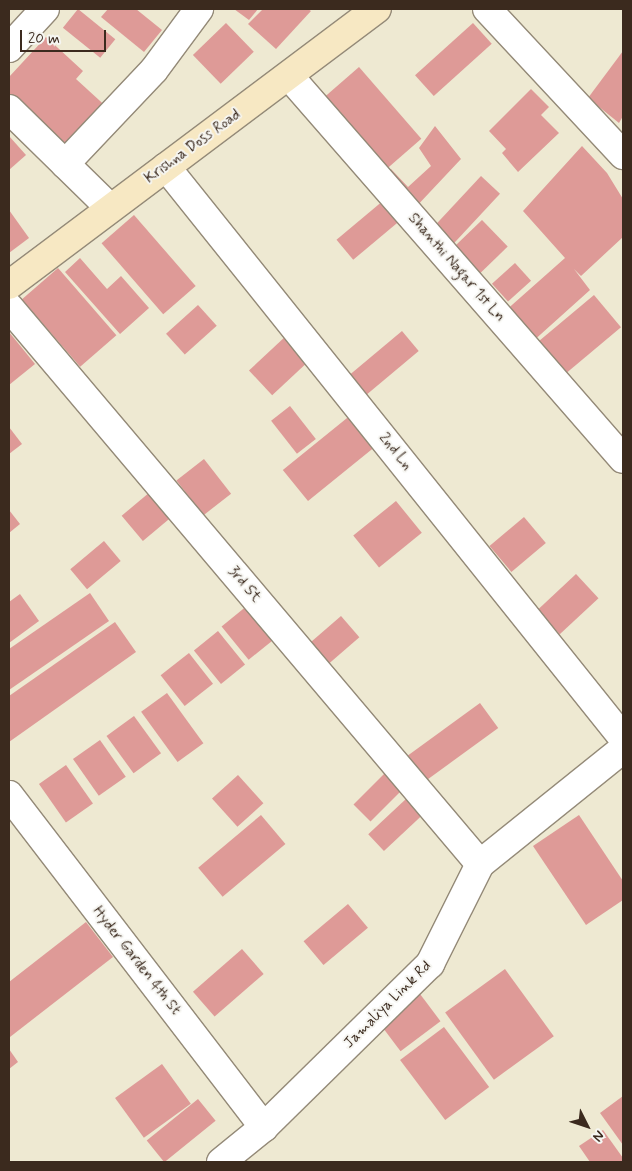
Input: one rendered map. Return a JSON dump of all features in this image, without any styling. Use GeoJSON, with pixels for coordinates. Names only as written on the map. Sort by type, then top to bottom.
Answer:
{"type":"FeatureCollection","features":[{"type":"Feature","properties":{"kind":"street"},"geometry":{"type":"LineString","coordinates":[[9,48],[45,9]]}},
{"type":"Feature","properties":{"kind":"street"},"geometry":{"type":"LineString","coordinates":[[65,164],[154,70],[199,9]]}},
{"type":"Feature","properties":{"kind":"street","name":"Krishna Doss Road"},"geometry":{"type":"LineString","coordinates":[[9,285],[109,208],[377,9]]}},
{"type":"Feature","properties":{"kind":"street"},"geometry":{"type":"LineString","coordinates":[[487,9],[623,156]]}},
{"type":"Feature","properties":{"kind":"street","name":"Shanthi Nagar 1st Ln"},"geometry":{"type":"LineString","coordinates":[[289,76],[623,459]]}},
{"type":"Feature","properties":{"kind":"street"},"geometry":{"type":"LineString","coordinates":[[9,109],[109,208]]}},
{"type":"Feature","properties":{"kind":"street","name":"2nd Ln"},"geometry":{"type":"LineString","coordinates":[[166,166],[623,738]]}},
{"type":"Feature","properties":{"kind":"street","name":"3rd St"},"geometry":{"type":"LineString","coordinates":[[9,307],[480,864]]}},
{"type":"Feature","properties":{"kind":"street","name":"Jamaliya Link Rd"},"geometry":{"type":"LineString","coordinates":[[221,1162],[264,1127],[430,964],[480,864],[623,749]]}},
{"type":"Feature","properties":{"kind":"street","name":"Hyder Garden 4th St"},"geometry":{"type":"LineString","coordinates":[[9,795],[264,1127]]}},
{"type":"Feature","properties":{"kind":"building"},"geometry":{"type":"Polygon","coordinates":[[[78,9],[115,39],[100,58],[63,28],[78,9]]]}},
{"type":"Feature","properties":{"kind":"building"},"geometry":{"type":"Polygon","coordinates":[[[108,9],[136,9],[162,30],[144,52],[101,17],[108,9]]]}},
{"type":"Feature","properties":{"kind":"building"},"geometry":{"type":"Polygon","coordinates":[[[234,9],[258,9],[249,20],[234,9]]]}},
{"type":"Feature","properties":{"kind":"building"},"geometry":{"type":"Polygon","coordinates":[[[263,9],[308,9],[311,11],[276,49],[248,24],[263,9]]]}},
{"type":"Feature","properties":{"kind":"building"},"geometry":{"type":"Polygon","coordinates":[[[226,23],[254,52],[221,84],[193,55],[226,23]]]}},
{"type":"Feature","properties":{"kind":"building"},"geometry":{"type":"Polygon","coordinates":[[[473,23],[492,44],[434,96],[415,75],[473,23]]]}},
{"type":"Feature","properties":{"kind":"building"},"geometry":{"type":"Polygon","coordinates":[[[46,37],[83,71],[76,79],[111,111],[73,152],[9,93],[9,77],[46,37]]]}},
{"type":"Feature","properties":{"kind":"building"},"geometry":{"type":"Polygon","coordinates":[[[623,51],[623,116],[619,123],[588,98],[623,51]]]}},
{"type":"Feature","properties":{"kind":"building"},"geometry":{"type":"Polygon","coordinates":[[[359,67],[421,139],[377,177],[314,106],[359,67]]]}},
{"type":"Feature","properties":{"kind":"building"},"geometry":{"type":"Polygon","coordinates":[[[531,89],[549,107],[541,115],[559,133],[518,172],[502,153],[506,149],[489,131],[531,89]]]}},
{"type":"Feature","properties":{"kind":"building"},"geometry":{"type":"Polygon","coordinates":[[[435,126],[461,159],[414,209],[385,174],[391,169],[408,187],[431,166],[419,148],[435,126]]]}},
{"type":"Feature","properties":{"kind":"building"},"geometry":{"type":"Polygon","coordinates":[[[9,136],[26,155],[9,170],[9,136]]]}},
{"type":"Feature","properties":{"kind":"building"},"geometry":{"type":"Polygon","coordinates":[[[582,146],[607,173],[623,199],[623,237],[581,276],[574,269],[590,290],[531,343],[503,313],[565,258],[523,211],[582,146]]]}},
{"type":"Feature","properties":{"kind":"building"},"geometry":{"type":"Polygon","coordinates":[[[481,176],[500,194],[452,246],[433,228],[481,176]]]}},
{"type":"Feature","properties":{"kind":"building"},"geometry":{"type":"Polygon","coordinates":[[[384,200],[401,220],[353,260],[337,240],[384,200]]]}},
{"type":"Feature","properties":{"kind":"building"},"geometry":{"type":"Polygon","coordinates":[[[9,210],[29,238],[9,253],[9,210]]]}},
{"type":"Feature","properties":{"kind":"building"},"geometry":{"type":"Polygon","coordinates":[[[134,215],[196,286],[163,314],[102,243],[134,215]]]}},
{"type":"Feature","properties":{"kind":"building"},"geometry":{"type":"Polygon","coordinates":[[[482,220],[508,247],[477,276],[451,250],[482,220]]]}},
{"type":"Feature","properties":{"kind":"building"},"geometry":{"type":"Polygon","coordinates":[[[80,258],[107,289],[121,276],[149,308],[120,334],[65,272],[80,258]]]}},
{"type":"Feature","properties":{"kind":"building"},"geometry":{"type":"Polygon","coordinates":[[[515,263],[531,281],[508,302],[492,284],[515,263]]]}},
{"type":"Feature","properties":{"kind":"building"},"geometry":{"type":"Polygon","coordinates":[[[58,268],[116,335],[80,367],[22,299],[58,268]]]}},
{"type":"Feature","properties":{"kind":"building"},"geometry":{"type":"Polygon","coordinates":[[[594,295],[621,327],[563,376],[536,344],[594,295]]]}},
{"type":"Feature","properties":{"kind":"building"},"geometry":{"type":"Polygon","coordinates":[[[198,305],[217,326],[185,355],[166,334],[198,305]]]}},
{"type":"Feature","properties":{"kind":"building"},"geometry":{"type":"Polygon","coordinates":[[[402,331],[419,351],[366,395],[349,375],[402,331]]]}},
{"type":"Feature","properties":{"kind":"building"},"geometry":{"type":"Polygon","coordinates":[[[9,332],[35,364],[9,385],[9,332]]]}},
{"type":"Feature","properties":{"kind":"building"},"geometry":{"type":"Polygon","coordinates":[[[287,335],[310,360],[272,395],[249,370],[287,335]]]}},
{"type":"Feature","properties":{"kind":"building"},"geometry":{"type":"Polygon","coordinates":[[[290,406],[316,439],[297,454],[271,421],[290,406]]]}},
{"type":"Feature","properties":{"kind":"building"},"geometry":{"type":"Polygon","coordinates":[[[352,414],[377,445],[308,501],[283,470],[352,414]]]}},
{"type":"Feature","properties":{"kind":"building"},"geometry":{"type":"Polygon","coordinates":[[[9,427],[22,444],[9,454],[9,427]]]}},
{"type":"Feature","properties":{"kind":"building"},"geometry":{"type":"Polygon","coordinates":[[[204,459],[231,494],[204,515],[176,481],[204,459]]]}},
{"type":"Feature","properties":{"kind":"building"},"geometry":{"type":"Polygon","coordinates":[[[150,492],[171,517],[143,541],[122,516],[150,492]]]}},
{"type":"Feature","properties":{"kind":"building"},"geometry":{"type":"Polygon","coordinates":[[[396,501],[422,533],[379,567],[353,536],[396,501]]]}},
{"type":"Feature","properties":{"kind":"building"},"geometry":{"type":"Polygon","coordinates":[[[9,510],[20,524],[9,533],[9,510]]]}},
{"type":"Feature","properties":{"kind":"building"},"geometry":{"type":"Polygon","coordinates":[[[524,517],[546,543],[511,572],[490,546],[524,517]]]}},
{"type":"Feature","properties":{"kind":"building"},"geometry":{"type":"Polygon","coordinates":[[[104,541],[121,561],[87,589],[70,569],[104,541]]]}},
{"type":"Feature","properties":{"kind":"building"},"geometry":{"type":"Polygon","coordinates":[[[576,574],[599,598],[560,634],[537,610],[576,574]]]}},
{"type":"Feature","properties":{"kind":"building"},"geometry":{"type":"Polygon","coordinates":[[[90,593],[109,621],[9,690],[9,649],[90,593]]]}},
{"type":"Feature","properties":{"kind":"building"},"geometry":{"type":"Polygon","coordinates":[[[20,594],[39,621],[9,643],[9,602],[20,594]]]}},
{"type":"Feature","properties":{"kind":"building"},"geometry":{"type":"Polygon","coordinates":[[[248,605],[275,638],[249,660],[222,626],[248,605]]]}},
{"type":"Feature","properties":{"kind":"building"},"geometry":{"type":"Polygon","coordinates":[[[341,616],[359,637],[326,666],[308,645],[341,616]]]}},
{"type":"Feature","properties":{"kind":"building"},"geometry":{"type":"Polygon","coordinates":[[[115,622],[136,652],[9,742],[9,696],[115,622]]]}},
{"type":"Feature","properties":{"kind":"building"},"geometry":{"type":"Polygon","coordinates":[[[218,631],[245,664],[221,684],[194,651],[218,631]]]}},
{"type":"Feature","properties":{"kind":"building"},"geometry":{"type":"Polygon","coordinates":[[[189,653],[213,684],[185,706],[161,675],[189,653]]]}},
{"type":"Feature","properties":{"kind":"building"},"geometry":{"type":"Polygon","coordinates":[[[167,693],[203,743],[178,762],[141,712],[167,693]]]}},
{"type":"Feature","properties":{"kind":"building"},"geometry":{"type":"Polygon","coordinates":[[[480,703],[498,728],[425,781],[407,756],[480,703]]]}},
{"type":"Feature","properties":{"kind":"building"},"geometry":{"type":"Polygon","coordinates":[[[134,716],[161,753],[134,773],[106,736],[134,716]]]}},
{"type":"Feature","properties":{"kind":"building"},"geometry":{"type":"Polygon","coordinates":[[[100,740],[126,777],[99,796],[73,759],[100,740]]]}},
{"type":"Feature","properties":{"kind":"building"},"geometry":{"type":"Polygon","coordinates":[[[66,765],[93,804],[66,822],[39,784],[66,765]]]}},
{"type":"Feature","properties":{"kind":"building"},"geometry":{"type":"Polygon","coordinates":[[[391,767],[408,784],[370,821],[354,804],[391,767]]]}},
{"type":"Feature","properties":{"kind":"building"},"geometry":{"type":"Polygon","coordinates":[[[238,775],[263,803],[237,827],[212,798],[238,775]]]}},
{"type":"Feature","properties":{"kind":"building"},"geometry":{"type":"Polygon","coordinates":[[[407,798],[423,815],[384,851],[368,834],[407,798]]]}},
{"type":"Feature","properties":{"kind":"building"},"geometry":{"type":"Polygon","coordinates":[[[261,815],[285,844],[223,897],[198,868],[261,815]]]}},
{"type":"Feature","properties":{"kind":"building"},"geometry":{"type":"Polygon","coordinates":[[[579,815],[623,881],[623,900],[586,925],[533,846],[579,815]]]}},
{"type":"Feature","properties":{"kind":"building"},"geometry":{"type":"Polygon","coordinates":[[[348,904],[368,928],[323,965],[304,941],[348,904]]]}},
{"type":"Feature","properties":{"kind":"building"},"geometry":{"type":"Polygon","coordinates":[[[86,922],[113,957],[10,1037],[9,982],[86,922]]]}},
{"type":"Feature","properties":{"kind":"building"},"geometry":{"type":"Polygon","coordinates":[[[242,949],[264,974],[215,1017],[193,992],[242,949]]]}},
{"type":"Feature","properties":{"kind":"building"},"geometry":{"type":"Polygon","coordinates":[[[505,969],[554,1036],[494,1080],[445,1012],[505,969]]]}},
{"type":"Feature","properties":{"kind":"building"},"geometry":{"type":"Polygon","coordinates":[[[417,990],[440,1021],[401,1051],[377,1020],[417,990]]]}},
{"type":"Feature","properties":{"kind":"building"},"geometry":{"type":"Polygon","coordinates":[[[444,1027],[489,1087],[445,1120],[400,1060],[444,1027]]]}},
{"type":"Feature","properties":{"kind":"building"},"geometry":{"type":"Polygon","coordinates":[[[9,1049],[18,1062],[9,1069],[9,1049]]]}},
{"type":"Feature","properties":{"kind":"building"},"geometry":{"type":"Polygon","coordinates":[[[162,1064],[191,1104],[144,1138],[115,1098],[162,1064]]]}},
{"type":"Feature","properties":{"kind":"building"},"geometry":{"type":"Polygon","coordinates":[[[623,1096],[623,1145],[600,1113],[623,1096]]]}},
{"type":"Feature","properties":{"kind":"building"},"geometry":{"type":"Polygon","coordinates":[[[198,1099],[216,1121],[165,1162],[147,1141],[198,1099]]]}},
{"type":"Feature","properties":{"kind":"building"},"geometry":{"type":"Polygon","coordinates":[[[603,1130],[623,1158],[623,1162],[590,1162],[579,1146],[603,1130]]]}}]}
